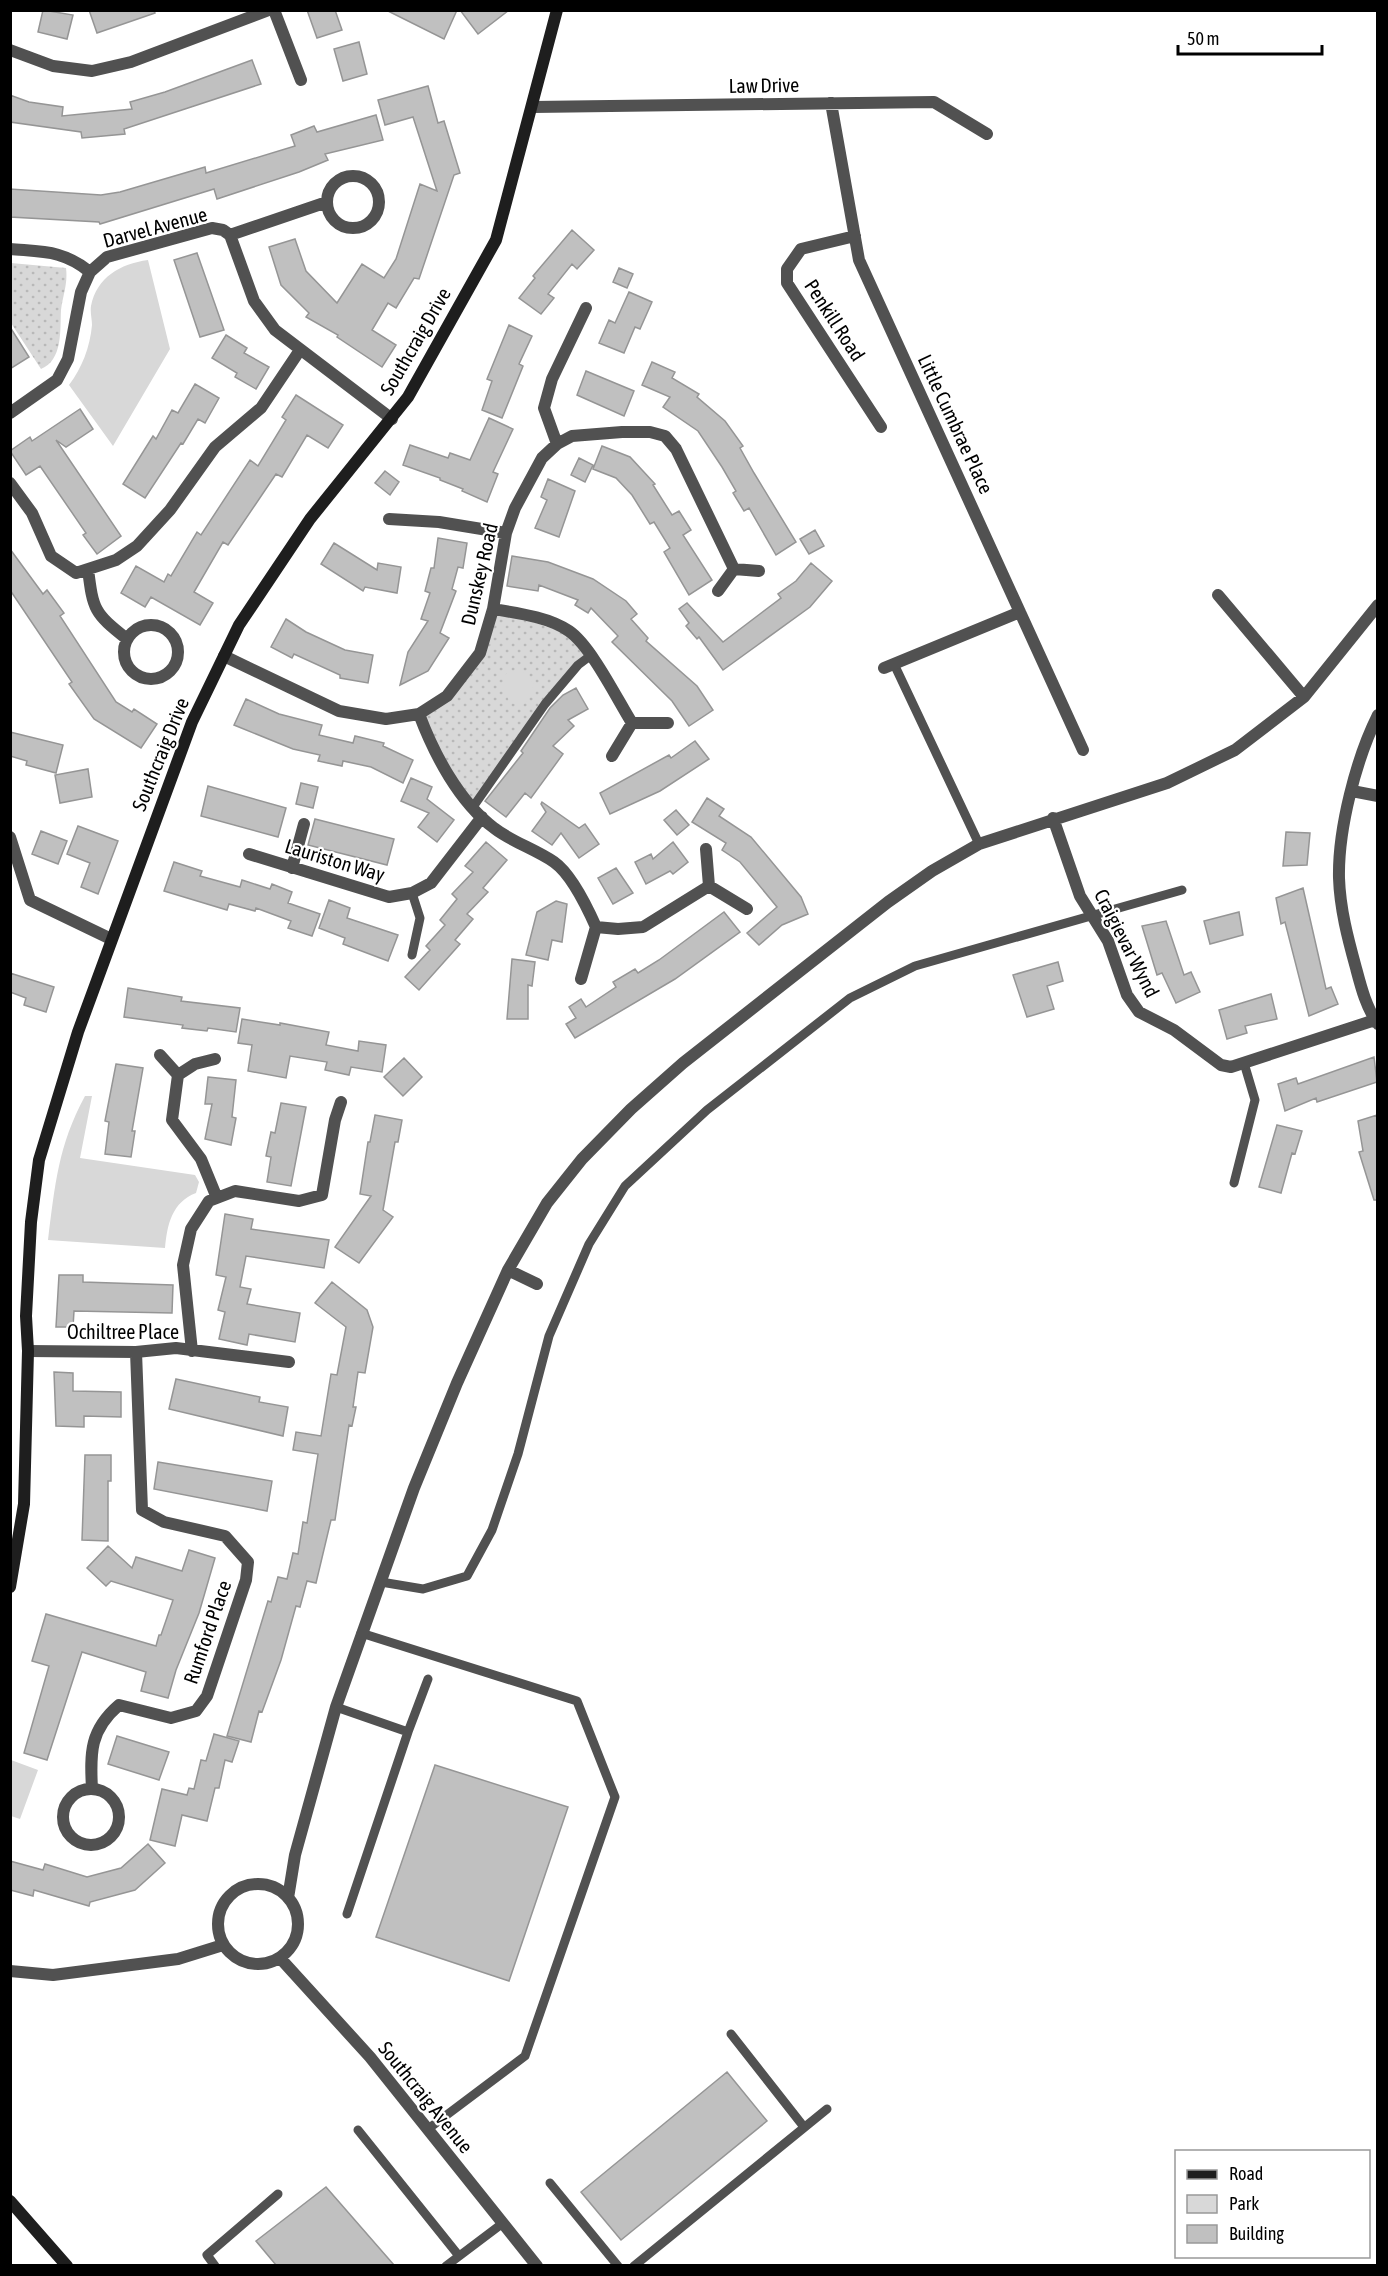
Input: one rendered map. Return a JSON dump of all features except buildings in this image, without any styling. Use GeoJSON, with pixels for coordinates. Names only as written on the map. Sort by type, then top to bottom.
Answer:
{"type":"FeatureCollection","features":[{"type":"Feature","properties":{"kind":"street"},"geometry":{"type":"LineString","coordinates":[[10,50],[52,66],[92,71],[130,62],[268,10]]}},
{"type":"Feature","properties":{"kind":"street"},"geometry":{"type":"LineString","coordinates":[[274,10],[301,80]]}},
{"type":"Feature","properties":{"kind":"street","name":"Southcraig Drive"},"geometry":{"type":"LineString","coordinates":[[10,1587],[24,1504],[28,1351],[26,1316],[30,1236],[39,1160],[78,1032],[192,722],[224,656],[256,596],[297,538],[408,397],[496,240],[557,10]]}},
{"type":"Feature","properties":{"kind":"street","name":"Law Drive"},"geometry":{"type":"LineString","coordinates":[[533,107],[934,102],[987,134]]}},
{"type":"Feature","properties":{"kind":"street","name":"Little Cumbrae Place"},"geometry":{"type":"LineString","coordinates":[[831,103],[859,260],[1083,750]]}},
{"type":"Feature","properties":{"kind":"street"},"geometry":{"type":"LineString","coordinates":[[348,177],[361,177],[375,188],[379,208],[373,220],[362,227],[353,229],[334,220],[327,202],[328,193],[337,181],[348,177]]}},
{"type":"Feature","properties":{"kind":"street"},"geometry":{"type":"LineString","coordinates":[[230,235],[327,202]]}},
{"type":"Feature","properties":{"kind":"street","name":"Darvel Avenue"},"geometry":{"type":"LineString","coordinates":[[10,413],[57,380],[68,359],[81,292],[90,272],[107,256],[212,228],[230,235],[254,301],[275,330],[392,419]]}},
{"type":"Feature","properties":{"kind":"street","name":"Penkill Road"},"geometry":{"type":"LineString","coordinates":[[855,236],[801,249],[787,269],[787,283],[881,427]]}},
{"type":"Feature","properties":{"kind":"street"},"geometry":{"type":"LineString","coordinates":[[10,249],[59,253],[75,260],[90,272]]}},
{"type":"Feature","properties":{"kind":"street"},"geometry":{"type":"LineString","coordinates":[[586,308],[552,379],[544,408],[557,444],[572,436],[622,432],[650,432],[664,436],[675,449],[734,568]]}},
{"type":"Feature","properties":{"kind":"street"},"geometry":{"type":"LineString","coordinates":[[10,483],[32,513],[51,556],[76,573],[116,560],[137,546],[170,510],[215,447],[261,408],[300,350]]}},
{"type":"Feature","properties":{"kind":"street","name":"Dunskey Road"},"geometry":{"type":"LineString","coordinates":[[224,656],[339,711],[386,719],[419,714],[447,696],[472,667],[480,653],[493,609],[506,533],[531,476],[543,458],[557,444]]}},
{"type":"Feature","properties":{"kind":"street"},"geometry":{"type":"LineString","coordinates":[[389,519],[439,522],[506,533]]}},
{"type":"Feature","properties":{"kind":"street"},"geometry":{"type":"LineString","coordinates":[[734,568],[759,571]]}},
{"type":"Feature","properties":{"kind":"street"},"geometry":{"type":"LineString","coordinates":[[718,591],[734,568]]}},
{"type":"Feature","properties":{"kind":"street"},"geometry":{"type":"LineString","coordinates":[[88,569],[92,602],[101,619],[127,639]]}},
{"type":"Feature","properties":{"kind":"street"},"geometry":{"type":"LineString","coordinates":[[1218,595],[1304,697]]}},
{"type":"Feature","properties":{"kind":"street"},"geometry":{"type":"LineString","coordinates":[[288,1898],[295,1855],[336,1707],[414,1488],[453,1393],[508,1270],[547,1203],[582,1159],[631,1109],[683,1063],[888,902],[932,871],[979,844],[1053,818],[1167,783],[1225,755],[1304,697],[1377,605]]}},
{"type":"Feature","properties":{"kind":"street"},"geometry":{"type":"LineString","coordinates":[[493,609],[553,623],[569,631],[590,656],[632,723]]}},
{"type":"Feature","properties":{"kind":"street"},"geometry":{"type":"LineString","coordinates":[[889,666],[1020,612]]}},
{"type":"Feature","properties":{"kind":"street"},"geometry":{"type":"LineString","coordinates":[[150,625],[168,630],[178,645],[177,663],[165,676],[156,679],[139,677],[126,664],[124,656],[127,639],[133,631],[150,625]]}},
{"type":"Feature","properties":{"kind":"street"},"geometry":{"type":"LineString","coordinates":[[419,714],[451,779],[473,807],[494,828],[557,864],[584,902],[596,927],[580,979]]}},
{"type":"Feature","properties":{"kind":"street"},"geometry":{"type":"LineString","coordinates":[[1376,1022],[1364,996],[1347,935],[1339,878],[1347,812],[1362,746],[1377,715]]}},
{"type":"Feature","properties":{"kind":"street"},"geometry":{"type":"LineString","coordinates":[[632,723],[668,723]]}},
{"type":"Feature","properties":{"kind":"street"},"geometry":{"type":"LineString","coordinates":[[612,756],[632,723]]}},
{"type":"Feature","properties":{"kind":"street"},"geometry":{"type":"LineString","coordinates":[[1352,791],[1377,796]]}},
{"type":"Feature","properties":{"kind":"street"},"geometry":{"type":"LineString","coordinates":[[412,894],[431,883],[482,817]]}},
{"type":"Feature","properties":{"kind":"street","name":"Craigievar Wynd"},"geometry":{"type":"LineString","coordinates":[[1053,818],[1070,874],[1090,917],[1108,941],[1127,995],[1138,1012],[1174,1030],[1221,1065],[1231,1067],[1376,1022]]}},
{"type":"Feature","properties":{"kind":"street"},"geometry":{"type":"LineString","coordinates":[[292,868],[304,824]]}},
{"type":"Feature","properties":{"kind":"street"},"geometry":{"type":"LineString","coordinates":[[10,837],[30,900],[111,939]]}},
{"type":"Feature","properties":{"kind":"street"},"geometry":{"type":"LineString","coordinates":[[706,849],[709,886]]}},
{"type":"Feature","properties":{"kind":"street","name":"Lauriston Way"},"geometry":{"type":"LineString","coordinates":[[249,854],[389,897],[412,894]]}},
{"type":"Feature","properties":{"kind":"street"},"geometry":{"type":"LineString","coordinates":[[596,927],[618,929],[643,927],[709,886]]}},
{"type":"Feature","properties":{"kind":"street"},"geometry":{"type":"LineString","coordinates":[[709,886],[747,909]]}},
{"type":"Feature","properties":{"kind":"street"},"geometry":{"type":"LineString","coordinates":[[160,1055],[178,1075]]}},
{"type":"Feature","properties":{"kind":"street"},"geometry":{"type":"LineString","coordinates":[[215,1059],[195,1064],[178,1075],[172,1120],[201,1159],[218,1198]]}},
{"type":"Feature","properties":{"kind":"street"},"geometry":{"type":"LineString","coordinates":[[192,1351],[183,1265],[191,1229],[209,1201],[235,1191],[299,1201],[322,1194],[334,1120],[340,1102]]}},
{"type":"Feature","properties":{"kind":"street"},"geometry":{"type":"LineString","coordinates":[[508,1270],[537,1284]]}},
{"type":"Feature","properties":{"kind":"street","name":"Ochiltree Place"},"geometry":{"type":"LineString","coordinates":[[28,1351],[136,1352],[176,1348],[289,1362]]}},
{"type":"Feature","properties":{"kind":"street","name":"Rumford Place"},"geometry":{"type":"LineString","coordinates":[[92,1789],[90,1755],[102,1720],[119,1705],[171,1718],[196,1711],[207,1696],[246,1580],[248,1562],[225,1536],[164,1522],[142,1510],[136,1352]]}},
{"type":"Feature","properties":{"kind":"street"},"geometry":{"type":"LineString","coordinates":[[92,1789],[101,1790],[115,1801],[120,1817],[118,1826],[108,1840],[90,1846],[72,1838],[66,1830],[63,1811],[74,1795],[92,1789]]}},
{"type":"Feature","properties":{"kind":"street"},"geometry":{"type":"LineString","coordinates":[[255,1884],[268,1885],[288,1898],[295,1909],[298,1922],[296,1936],[290,1948],[280,1958],[267,1963],[254,1964],[240,1960],[223,1945],[218,1932],[219,1913],[229,1896],[237,1890],[255,1884]]}},
{"type":"Feature","properties":{"kind":"street"},"geometry":{"type":"LineString","coordinates":[[10,1971],[53,1975],[178,1959],[223,1945]]}},
{"type":"Feature","properties":{"kind":"street","name":"Southcraig Avenue"},"geometry":{"type":"LineString","coordinates":[[280,1958],[370,2057],[537,2265]]}},
{"type":"Feature","properties":{"kind":"street"},"geometry":{"type":"LineString","coordinates":[[10,2201],[67,2265]]}},
{"type":"Feature","properties":{"kind":"lane"},"geometry":{"type":"LineString","coordinates":[[473,807],[545,704],[578,665],[590,656]]}},
{"type":"Feature","properties":{"kind":"lane"},"geometry":{"type":"LineString","coordinates":[[889,666],[979,844]]}},
{"type":"Feature","properties":{"kind":"lane"},"geometry":{"type":"LineString","coordinates":[[381,1582],[423,1589],[467,1576],[496,1519],[518,1454],[549,1336],[589,1244],[625,1186],[707,1110],[850,998],[915,966],[1182,890]]}},
{"type":"Feature","properties":{"kind":"lane"},"geometry":{"type":"LineString","coordinates":[[412,894],[420,918],[412,955]]}},
{"type":"Feature","properties":{"kind":"lane"},"geometry":{"type":"LineString","coordinates":[[1234,1183],[1256,1100],[1244,1063]]}},
{"type":"Feature","properties":{"kind":"lane"},"geometry":{"type":"LineString","coordinates":[[361,1633],[577,1701],[615,1797],[525,2056],[428,2129]]}},
{"type":"Feature","properties":{"kind":"lane"},"geometry":{"type":"LineString","coordinates":[[347,1914],[428,1678]]}},
{"type":"Feature","properties":{"kind":"lane"},"geometry":{"type":"LineString","coordinates":[[336,1707],[408,1732]]}},
{"type":"Feature","properties":{"kind":"lane"},"geometry":{"type":"LineString","coordinates":[[731,2034],[804,2127]]}},
{"type":"Feature","properties":{"kind":"lane"},"geometry":{"type":"LineString","coordinates":[[634,2265],[827,2109]]}},
{"type":"Feature","properties":{"kind":"lane"},"geometry":{"type":"LineString","coordinates":[[358,2130],[459,2256]]}},
{"type":"Feature","properties":{"kind":"lane"},"geometry":{"type":"LineString","coordinates":[[549,2183],[618,2265]]}},
{"type":"Feature","properties":{"kind":"lane"},"geometry":{"type":"LineString","coordinates":[[215,2265],[207,2255],[278,2194]]}},
{"type":"Feature","properties":{"kind":"lane"},"geometry":{"type":"LineString","coordinates":[[446,2265],[503,2223]]}},
{"type":"Feature","properties":{"kind":"green space"},"geometry":{"type":"Polygon","coordinates":[[[148,260],[170,349],[113,446],[69,385],[78,372],[87,349],[92,325],[91,306],[98,287],[119,269],[148,260]]]}},
{"type":"Feature","properties":{"kind":"green space"},"geometry":{"type":"Polygon","coordinates":[[[11,263],[66,268],[59,344],[53,359],[41,369],[11,323],[11,263]]]}},
{"type":"Feature","properties":{"kind":"green space"},"geometry":{"type":"Polygon","coordinates":[[[495,612],[509,614],[568,634],[586,656],[473,803],[455,780],[422,714],[476,667],[495,612]]]}},
{"type":"Feature","properties":{"kind":"green space"},"geometry":{"type":"Polygon","coordinates":[[[510,671],[525,673],[534,685],[528,701],[521,706],[509,702],[502,677],[510,671]]]}},
{"type":"Feature","properties":{"kind":"green space"},"geometry":{"type":"Polygon","coordinates":[[[85,1096],[92,1096],[80,1158],[195,1175],[199,1182],[196,1193],[181,1202],[172,1215],[165,1248],[48,1240],[63,1149],[85,1096]]]}},
{"type":"Feature","properties":{"kind":"green space"},"geometry":{"type":"Polygon","coordinates":[[[11,1760],[38,1770],[20,1819],[11,1816],[11,1760]]]}}]}
